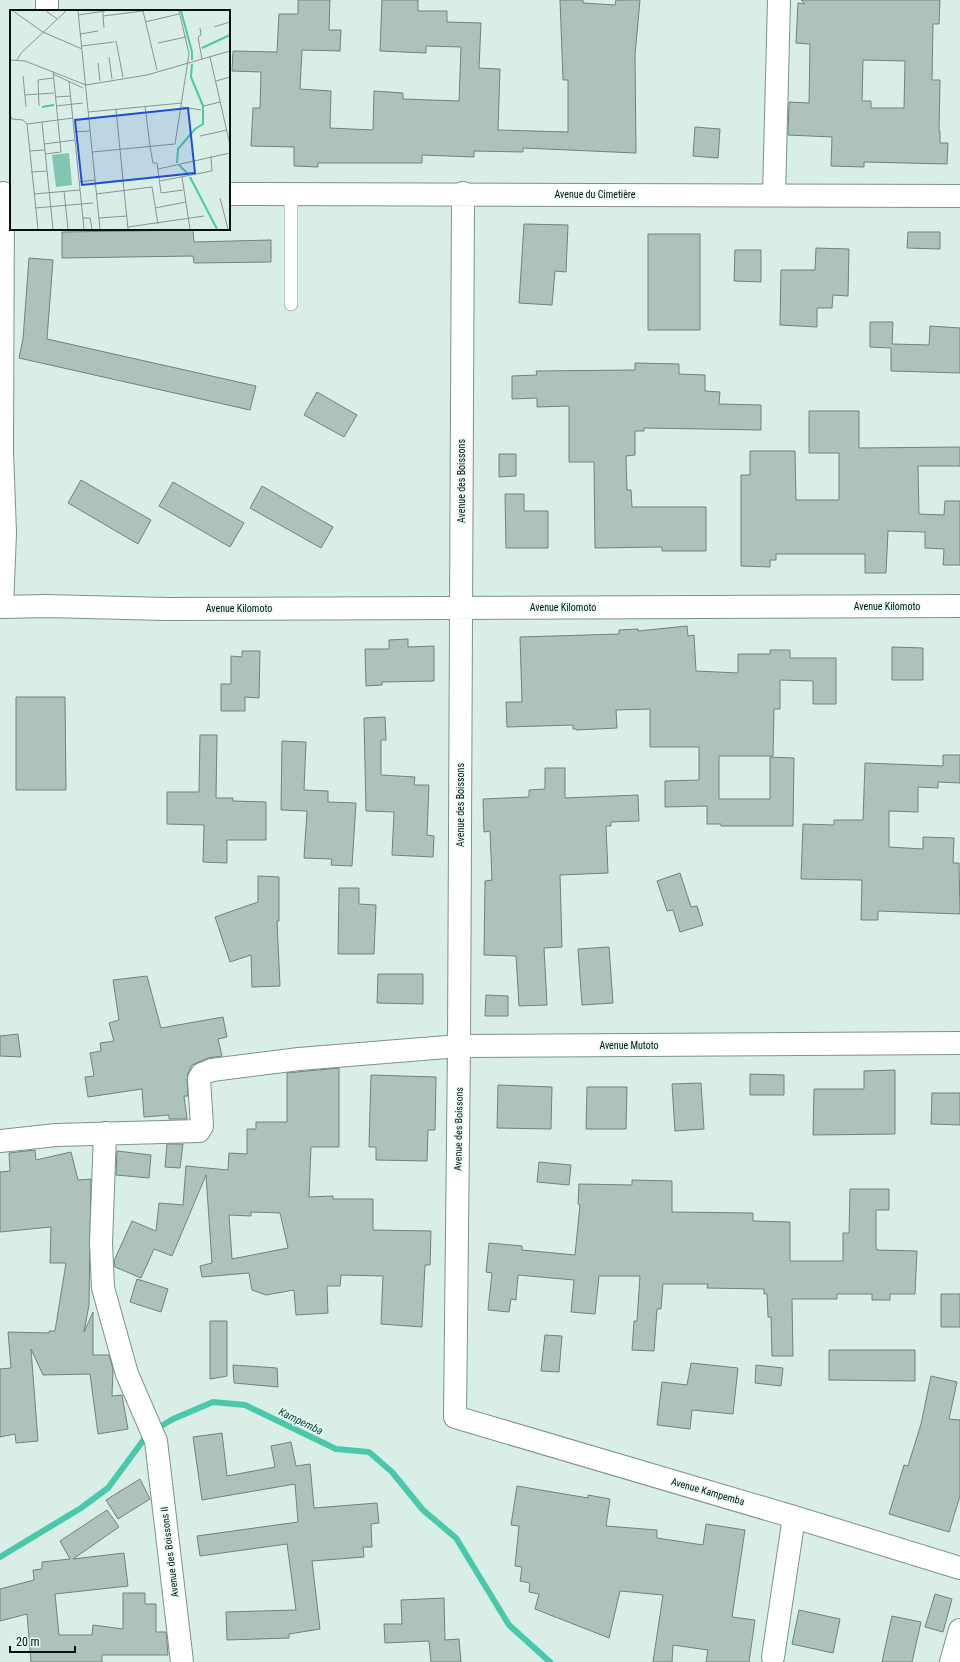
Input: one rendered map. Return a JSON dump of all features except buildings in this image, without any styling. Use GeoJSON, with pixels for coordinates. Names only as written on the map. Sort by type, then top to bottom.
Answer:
{"type":"FeatureCollection","features":[{"type":"Feature","properties":{"kind":"street"},"geometry":{"type":"LineString","coordinates":[[774,194],[779,0]]}},
{"type":"Feature","properties":{"kind":"street"},"geometry":{"type":"LineString","coordinates":[[1,607],[5,533],[2,451],[5,193]]}},
{"type":"Feature","properties":{"kind":"street","name":"Avenue du Cimetière"},"geometry":{"type":"LineString","coordinates":[[230,194],[463,193],[960,196]]}},
{"type":"Feature","properties":{"kind":"street","name":"Avenue des Boissons"},"geometry":{"type":"LineString","coordinates":[[455,1416],[459,1046],[463,193]]}},
{"type":"Feature","properties":{"kind":"street","name":"Avenue Kilomoto"},"geometry":{"type":"LineString","coordinates":[[1,607],[45,606],[166,609],[960,606]]}},
{"type":"Feature","properties":{"kind":"street","name":"Avenue Mutoto"},"geometry":{"type":"LineString","coordinates":[[105,1134],[199,1131],[202,1126],[199,1078],[202,1074],[212,1070],[299,1059],[459,1046],[960,1043]]}},
{"type":"Feature","properties":{"kind":"street"},"geometry":{"type":"LineString","coordinates":[[0,1141],[56,1135],[105,1134]]}},
{"type":"Feature","properties":{"kind":"street","name":"Avenue des Boissons II"},"geometry":{"type":"LineString","coordinates":[[105,1134],[100,1243],[103,1288],[128,1374],[156,1441],[182,1662]]}},
{"type":"Feature","properties":{"kind":"street","name":"Avenue Kampemba"},"geometry":{"type":"LineString","coordinates":[[455,1416],[960,1568]]}},
{"type":"Feature","properties":{"kind":"street"},"geometry":{"type":"LineString","coordinates":[[773,1657],[794,1517]]}},
{"type":"Feature","properties":{"kind":"street"},"geometry":{"type":"LineString","coordinates":[[951,1662],[960,1630]]}},
{"type":"Feature","properties":{"kind":"lane"},"geometry":{"type":"LineString","coordinates":[[291,194],[291,304]]}},
{"type":"Feature","properties":{"kind":"waterway","name":"Kampemba"},"geometry":{"type":"LineString","coordinates":[[156,1429],[173,1419],[213,1402],[245,1405],[336,1449],[369,1452],[392,1472],[423,1510],[456,1538],[509,1625],[550,1662]]}},
{"type":"Feature","properties":{"kind":"waterway","name":"Kampemba"},"geometry":{"type":"LineString","coordinates":[[0,1557],[81,1508],[108,1488],[148,1434]]}}]}
